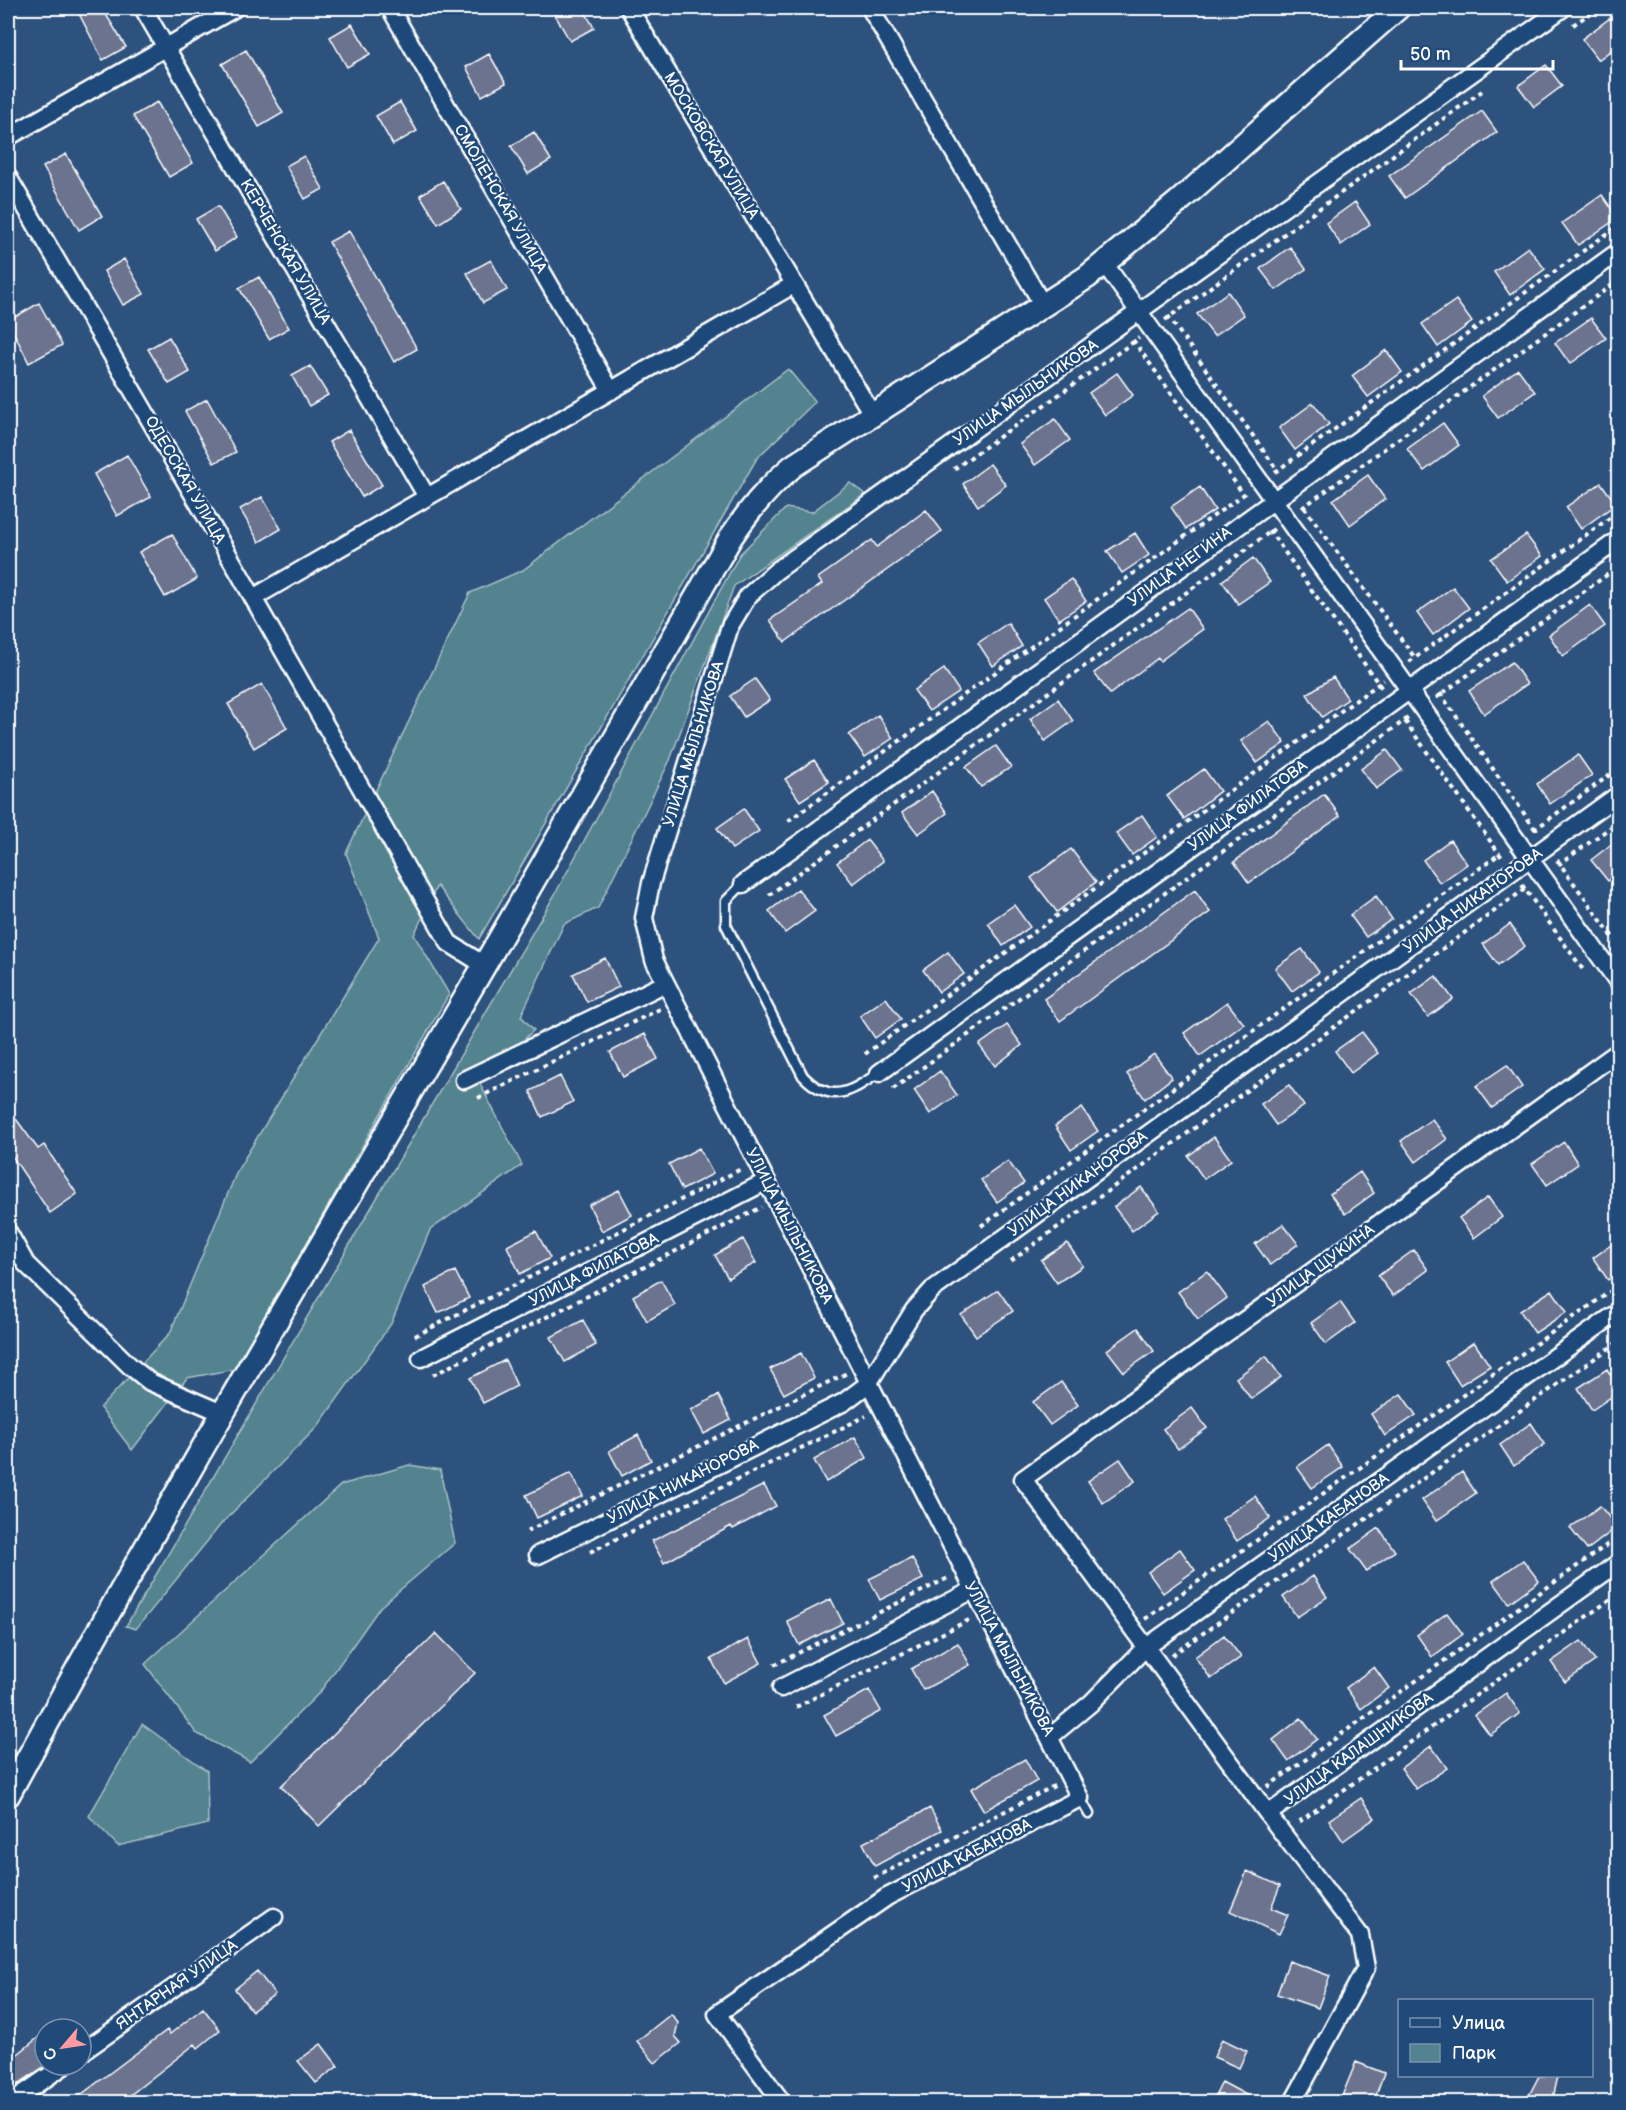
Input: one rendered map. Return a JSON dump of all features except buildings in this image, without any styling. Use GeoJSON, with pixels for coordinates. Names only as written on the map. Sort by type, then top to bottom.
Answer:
{"type":"FeatureCollection","features":[{"type":"Feature","properties":{"kind":"street","name":"КЕРЧЕНСКАЯ УЛИЦА"},"geometry":{"type":"LineString","coordinates":[[143,8],[427,497]]}},
{"type":"Feature","properties":{"kind":"street"},"geometry":{"type":"LineString","coordinates":[[8,137],[235,8]]}},
{"type":"Feature","properties":{"kind":"street","name":"СМОЛЕНСКАЯ УЛИЦА"},"geometry":{"type":"LineString","coordinates":[[390,8],[611,391]]}},
{"type":"Feature","properties":{"kind":"street","name":"МОСКОВСКАЯ УЛИЦА"},"geometry":{"type":"LineString","coordinates":[[629,8],[872,414]]}},
{"type":"Feature","properties":{"kind":"street"},"geometry":{"type":"LineString","coordinates":[[870,8],[1044,307]]}},
{"type":"Feature","properties":{"kind":"street"},"geometry":{"type":"LineString","coordinates":[[8,1795],[95,1635],[222,1413],[742,520],[769,486],[793,466],[1044,307],[1104,263],[1177,203],[1398,8]]}},
{"type":"Feature","properties":{"kind":"street","name":"УЛИЦА МЫЛЬНИКОВА"},"geometry":{"type":"LineString","coordinates":[[1080,1798],[859,1367],[757,1161],[664,984],[646,932],[644,918],[651,883],[730,626],[748,596],[776,571],[1563,8]]}},
{"type":"Feature","properties":{"kind":"street","name":"ОДЕССКАЯ УЛИЦА"},"geometry":{"type":"LineString","coordinates":[[8,177],[253,598],[449,943],[484,965]]}},
{"type":"Feature","properties":{"kind":"street","name":"УЛИЦА НЕГИНА"},"geometry":{"type":"LineString","coordinates":[[743,884],[1618,252]]}},
{"type":"Feature","properties":{"kind":"street"},"geometry":{"type":"LineString","coordinates":[[1104,263],[1275,499],[1618,982]]}},
{"type":"Feature","properties":{"kind":"street"},"geometry":{"type":"LineString","coordinates":[[253,598],[793,285]]}},
{"type":"Feature","properties":{"kind":"street","name":"УЛИЦА ФИЛАТОВА"},"geometry":{"type":"LineString","coordinates":[[879,1073],[1618,540]]}},
{"type":"Feature","properties":{"kind":"street","name":"УЛИЦА НИКАНОРОВА"},"geometry":{"type":"LineString","coordinates":[[538,1555],[844,1402],[868,1384],[914,1310],[932,1290],[1618,795]]}},
{"type":"Feature","properties":{"kind":"street"},"geometry":{"type":"LineString","coordinates":[[464,1080],[664,984]]}},
{"type":"Feature","properties":{"kind":"street","name":"УЛИЦА ЩУКИНА"},"geometry":{"type":"LineString","coordinates":[[1023,1479],[1618,1052]]}},
{"type":"Feature","properties":{"kind":"street","name":"УЛИЦА ФИЛАТОВА"},"geometry":{"type":"LineString","coordinates":[[421,1358],[767,1181]]}},
{"type":"Feature","properties":{"kind":"street"},"geometry":{"type":"LineString","coordinates":[[8,1232],[26,1264],[150,1382],[222,1413]]}},
{"type":"Feature","properties":{"kind":"street","name":"УЛИЦА КАБАНОВА"},"geometry":{"type":"LineString","coordinates":[[1050,1737],[1091,1702],[1145,1648],[1618,1312]]}},
{"type":"Feature","properties":{"kind":"street","name":"УЛИЦА КАЛАШНИКОВА"},"geometry":{"type":"LineString","coordinates":[[1023,1479],[1268,1814],[1618,1563]]}},
{"type":"Feature","properties":{"kind":"street"},"geometry":{"type":"LineString","coordinates":[[781,1688],[973,1590]]}},
{"type":"Feature","properties":{"kind":"street","name":"УЛИЦА КАБАНОВА"},"geometry":{"type":"LineString","coordinates":[[782,2103],[717,2014],[887,1897],[1080,1798]]}},
{"type":"Feature","properties":{"kind":"street"},"geometry":{"type":"LineString","coordinates":[[1268,1814],[1360,1935],[1366,1968],[1293,2103]]}},
{"type":"Feature","properties":{"kind":"street","name":"ЯНТАРНАЯ УЛИЦА"},"geometry":{"type":"LineString","coordinates":[[93,2045],[274,1917]]}},
{"type":"Feature","properties":{"kind":"street"},"geometry":{"type":"LineString","coordinates":[[12,2103],[48,2077]]}},
{"type":"Feature","properties":{"kind":"lane"},"geometry":{"type":"LineString","coordinates":[[743,884],[726,902],[726,925],[803,1076],[812,1086],[827,1093],[840,1094],[856,1088],[879,1073]]}},
{"type":"Feature","properties":{"kind":"lane"},"geometry":{"type":"LineString","coordinates":[[1080,1798],[1089,1814]]}},
{"type":"Feature","properties":{"kind":"path"},"geometry":{"type":"LineString","coordinates":[[788,821],[1618,226]]}},
{"type":"Feature","properties":{"kind":"path"},"geometry":{"type":"LineString","coordinates":[[769,895],[1618,281]]}},
{"type":"Feature","properties":{"kind":"path"},"geometry":{"type":"LineString","coordinates":[[1156,300],[1428,676],[1618,944]]}},
{"type":"Feature","properties":{"kind":"path"},"geometry":{"type":"LineString","coordinates":[[1122,324],[1584,971]]}},
{"type":"Feature","properties":{"kind":"path"},"geometry":{"type":"LineString","coordinates":[[865,1054],[1618,512]]}},
{"type":"Feature","properties":{"kind":"path"},"geometry":{"type":"LineString","coordinates":[[893,1089],[1618,567]]}},
{"type":"Feature","properties":{"kind":"path"},"geometry":{"type":"LineString","coordinates":[[981,1226],[1618,769]]}},
{"type":"Feature","properties":{"kind":"path"},"geometry":{"type":"LineString","coordinates":[[1011,1261],[1618,822]]}},
{"type":"Feature","properties":{"kind":"path"},"geometry":{"type":"LineString","coordinates":[[478,1098],[674,1002]]}},
{"type":"Feature","properties":{"kind":"path"},"geometry":{"type":"LineString","coordinates":[[415,1336],[757,1161]]}},
{"type":"Feature","properties":{"kind":"path"},"geometry":{"type":"LineString","coordinates":[[433,1375],[776,1200]]}},
{"type":"Feature","properties":{"kind":"path"},"geometry":{"type":"LineString","coordinates":[[1131,1629],[1618,1286]]}},
{"type":"Feature","properties":{"kind":"path"},"geometry":{"type":"LineString","coordinates":[[1158,1665],[1618,1342]]}},
{"type":"Feature","properties":{"kind":"path"},"geometry":{"type":"LineString","coordinates":[[528,1531],[859,1367]]}},
{"type":"Feature","properties":{"kind":"path"},"geometry":{"type":"LineString","coordinates":[[588,1553],[881,1409]]}},
{"type":"Feature","properties":{"kind":"path"},"geometry":{"type":"LineString","coordinates":[[1255,1796],[1618,1537]]}},
{"type":"Feature","properties":{"kind":"path"},"geometry":{"type":"LineString","coordinates":[[774,1665],[963,1571]]}},
{"type":"Feature","properties":{"kind":"path"},"geometry":{"type":"LineString","coordinates":[[1299,1821],[1618,1594]]}},
{"type":"Feature","properties":{"kind":"path"},"geometry":{"type":"LineString","coordinates":[[796,1707],[985,1612]]}},
{"type":"Feature","properties":{"kind":"path"},"geometry":{"type":"LineString","coordinates":[[874,1878],[1070,1778]]}},
{"type":"Feature","properties":{"kind":"green space"},"geometry":{"type":"Polygon","coordinates":[[[788,369],[815,402],[757,458],[479,939],[437,886],[414,935],[449,994],[235,1369],[187,1378],[132,1450],[100,1408],[170,1333],[238,1169],[379,938],[346,853],[470,593],[523,570],[788,369]]]}},
{"type":"Feature","properties":{"kind":"green space"},"geometry":{"type":"Polygon","coordinates":[[[850,483],[865,494],[734,586],[670,760],[598,908],[564,924],[521,1016],[534,1030],[479,1082],[522,1165],[430,1230],[391,1324],[318,1426],[222,1523],[136,1629],[126,1626],[554,896],[740,554],[786,508],[812,512],[850,483]]]}},
{"type":"Feature","properties":{"kind":"green space"},"geometry":{"type":"Polygon","coordinates":[[[409,1465],[440,1470],[455,1543],[380,1607],[320,1692],[250,1762],[196,1733],[145,1664],[341,1485],[409,1465]]]}},
{"type":"Feature","properties":{"kind":"green space"},"geometry":{"type":"Polygon","coordinates":[[[142,1724],[207,1771],[208,1824],[118,1846],[89,1816],[142,1724]]]}}]}
